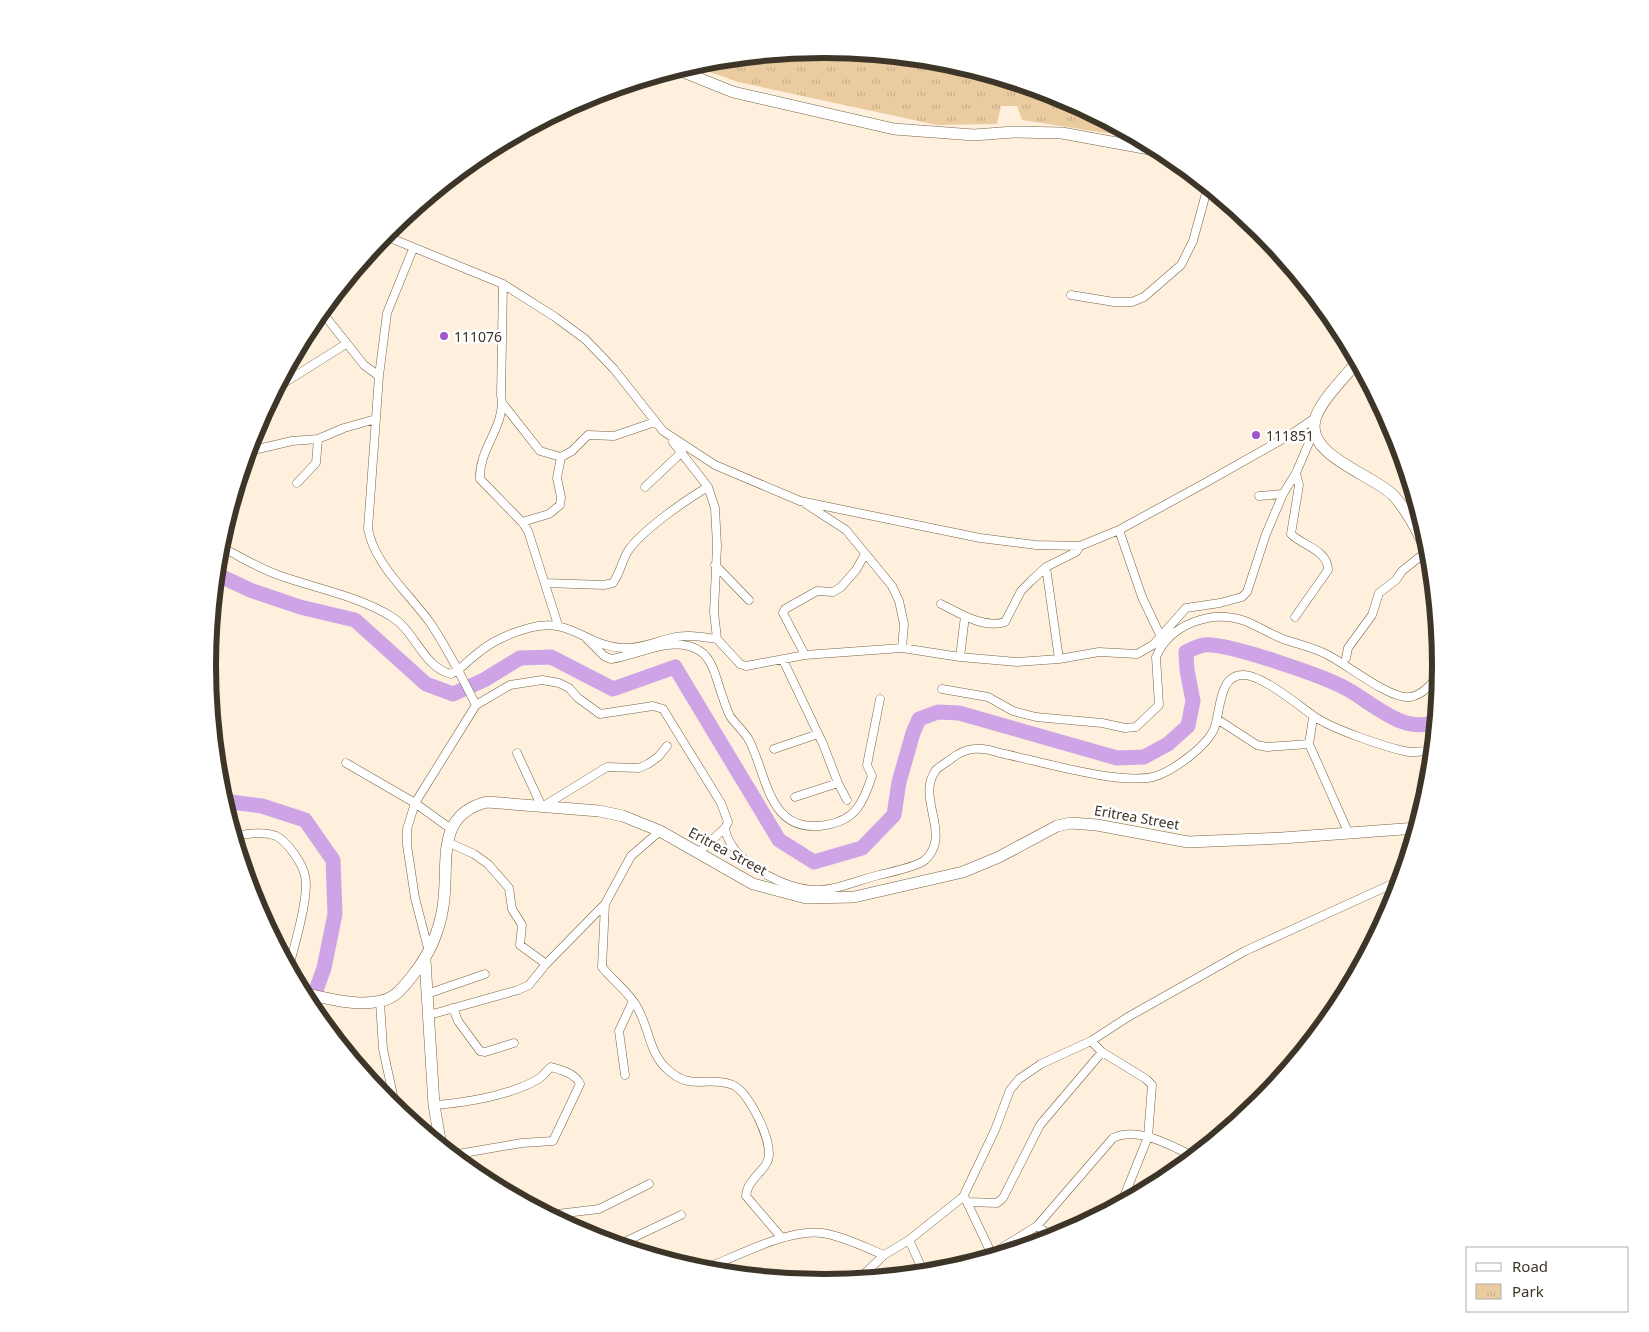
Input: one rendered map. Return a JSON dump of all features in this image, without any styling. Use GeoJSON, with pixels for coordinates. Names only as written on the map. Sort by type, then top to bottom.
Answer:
{"type":"FeatureCollection","features":[{"type":"Feature","properties":{"kind":"main road"},"geometry":{"type":"LineString","coordinates":[[687,73],[733,92],[894,129],[974,135],[1014,132],[1062,133],[1143,148]]}},
{"type":"Feature","properties":{"kind":"main road"},"geometry":{"type":"LineString","coordinates":[[1354,367],[1315,418],[1314,431],[1326,450],[1340,462],[1383,486],[1394,497],[1419,537]]}},
{"type":"Feature","properties":{"kind":"main road","name":"Eritrea Street"},"geometry":{"type":"LineString","coordinates":[[380,1002],[399,992],[427,956],[444,906],[447,842],[451,828],[464,812],[481,803],[600,811],[644,823],[699,852],[753,884],[806,898],[854,897],[963,872],[999,857],[1057,826],[1071,823],[1097,825],[1188,842],[1349,834],[1410,829]]}},
{"type":"Feature","properties":{"kind":"main road"},"geometry":{"type":"LineString","coordinates":[[427,956],[427,994],[434,1105],[439,1137]]}},
{"type":"Feature","properties":{"kind":"main road"},"geometry":{"type":"LineString","coordinates":[[313,995],[340,1000],[380,1002]]}},
{"type":"Feature","properties":{"kind":"street"},"geometry":{"type":"LineString","coordinates":[[1071,296],[1114,302],[1132,302],[1144,297],[1181,265],[1194,241],[1206,193]]}},
{"type":"Feature","properties":{"kind":"street"},"geometry":{"type":"LineString","coordinates":[[391,239],[503,284],[555,316],[585,339],[612,368],[682,452],[708,487],[715,508],[717,546],[714,612],[717,639],[740,664],[746,666],[805,655],[902,648],[960,657],[1017,662],[1059,659],[1099,652],[1136,654],[1146,650],[1186,608],[1242,598],[1248,592],[1266,534],[1314,431]]}},
{"type":"Feature","properties":{"kind":"street"},"geometry":{"type":"LineString","coordinates":[[413,249],[387,313],[379,376],[368,529],[370,544],[374,552],[430,623],[459,670],[475,702]]}},
{"type":"Feature","properties":{"kind":"street"},"geometry":{"type":"LineString","coordinates":[[503,284],[501,359],[503,404],[499,422],[487,448],[480,479],[522,522],[528,531],[558,625]]}},
{"type":"Feature","properties":{"kind":"street"},"geometry":{"type":"LineString","coordinates":[[326,318],[364,365],[379,376]]}},
{"type":"Feature","properties":{"kind":"street"},"geometry":{"type":"LineString","coordinates":[[288,380],[346,344]]}},
{"type":"Feature","properties":{"kind":"street"},"geometry":{"type":"LineString","coordinates":[[503,404],[540,451],[561,456],[572,451],[588,436],[614,436],[656,422]]}},
{"type":"Feature","properties":{"kind":"street"},"geometry":{"type":"LineString","coordinates":[[941,604],[965,616],[987,623],[1005,622],[1021,591],[1046,567],[1071,555],[1080,546],[1119,530],[1282,440],[1315,418]]}},
{"type":"Feature","properties":{"kind":"street"},"geometry":{"type":"LineString","coordinates":[[258,449],[292,441],[318,439],[344,428],[376,419]]}},
{"type":"Feature","properties":{"kind":"street"},"geometry":{"type":"LineString","coordinates":[[663,431],[715,465],[800,501],[846,530],[882,573],[899,601],[905,637],[902,648]]}},
{"type":"Feature","properties":{"kind":"street"},"geometry":{"type":"LineString","coordinates":[[297,482],[316,463],[318,439]]}},
{"type":"Feature","properties":{"kind":"street"},"geometry":{"type":"LineString","coordinates":[[645,487],[682,452]]}},
{"type":"Feature","properties":{"kind":"street"},"geometry":{"type":"LineString","coordinates":[[522,522],[550,514],[560,505],[561,497],[557,478],[561,456]]}},
{"type":"Feature","properties":{"kind":"street"},"geometry":{"type":"LineString","coordinates":[[1294,617],[1328,570],[1328,564],[1324,556],[1291,534],[1299,486],[1296,473]]}},
{"type":"Feature","properties":{"kind":"street"},"geometry":{"type":"LineString","coordinates":[[545,583],[604,585],[613,583],[629,550],[693,496],[708,487]]}},
{"type":"Feature","properties":{"kind":"street"},"geometry":{"type":"LineString","coordinates":[[1259,496],[1283,494]]}},
{"type":"Feature","properties":{"kind":"street"},"geometry":{"type":"LineString","coordinates":[[800,501],[980,538],[1036,545],[1080,546]]}},
{"type":"Feature","properties":{"kind":"street"},"geometry":{"type":"LineString","coordinates":[[1119,530],[1142,597],[1161,636]]}},
{"type":"Feature","properties":{"kind":"street"},"geometry":{"type":"LineString","coordinates":[[227,550],[278,575],[352,598],[384,612],[404,627],[438,668],[451,674],[459,670],[476,653],[491,643],[529,628],[558,625],[604,644],[622,649],[654,644],[688,635],[717,639]]}},
{"type":"Feature","properties":{"kind":"street"},"geometry":{"type":"LineString","coordinates":[[805,655],[783,613],[785,609],[817,591],[833,592],[841,587],[856,570],[865,554]]}},
{"type":"Feature","properties":{"kind":"street"},"geometry":{"type":"LineString","coordinates":[[1346,658],[1348,648],[1372,615],[1379,593],[1406,567],[1423,557]]}},
{"type":"Feature","properties":{"kind":"street"},"geometry":{"type":"LineString","coordinates":[[715,564],[749,600]]}},
{"type":"Feature","properties":{"kind":"street"},"geometry":{"type":"LineString","coordinates":[[1046,567],[1059,659]]}},
{"type":"Feature","properties":{"kind":"street"},"geometry":{"type":"LineString","coordinates":[[960,657],[965,616]]}},
{"type":"Feature","properties":{"kind":"street"},"geometry":{"type":"LineString","coordinates":[[942,689],[988,697],[1013,711],[1036,717],[1102,723],[1125,728],[1136,727],[1159,705],[1156,657],[1174,632],[1191,622],[1222,617],[1244,620],[1281,638],[1326,654],[1386,690],[1398,695],[1410,697],[1426,689],[1433,681]]}},
{"type":"Feature","properties":{"kind":"street"},"geometry":{"type":"LineString","coordinates":[[583,634],[604,656],[612,659],[674,645],[685,645],[700,651],[709,660],[731,717],[748,738],[773,802],[787,819],[800,826],[816,827],[839,823],[851,816],[862,803],[872,776],[867,765],[880,699]]}},
{"type":"Feature","properties":{"kind":"street"},"geometry":{"type":"LineString","coordinates":[[783,660],[847,800]]}},
{"type":"Feature","properties":{"kind":"street"},"geometry":{"type":"LineString","coordinates":[[725,828],[732,848],[763,873],[793,887],[817,890],[837,887],[923,862],[930,855],[938,836],[929,788],[936,770],[962,750],[984,748],[1115,777],[1151,777],[1168,772],[1206,741],[1217,719],[1221,698],[1228,682],[1234,676],[1248,675],[1279,690],[1318,719],[1344,730],[1405,751],[1427,749]]}},
{"type":"Feature","properties":{"kind":"street"},"geometry":{"type":"LineString","coordinates":[[427,956],[414,898],[407,845],[408,829],[415,803],[475,702],[510,685],[542,680],[559,683],[569,688],[578,698],[600,714],[657,706],[663,709],[721,804],[728,822],[725,828],[699,852]]}},
{"type":"Feature","properties":{"kind":"street"},"geometry":{"type":"LineString","coordinates":[[1313,718],[1309,744],[1349,834]]}},
{"type":"Feature","properties":{"kind":"street"},"geometry":{"type":"LineString","coordinates":[[1217,719],[1257,745],[1268,747],[1309,744]]}},
{"type":"Feature","properties":{"kind":"street"},"geometry":{"type":"LineString","coordinates":[[774,749],[818,734]]}},
{"type":"Feature","properties":{"kind":"street"},"geometry":{"type":"LineString","coordinates":[[517,753],[542,807],[607,767],[639,768],[648,764],[658,757],[667,746]]}},
{"type":"Feature","properties":{"kind":"street"},"geometry":{"type":"LineString","coordinates":[[346,763],[415,803],[451,828]]}},
{"type":"Feature","properties":{"kind":"street"},"geometry":{"type":"LineString","coordinates":[[795,798],[838,783]]}},
{"type":"Feature","properties":{"kind":"street"},"geometry":{"type":"LineString","coordinates":[[429,1015],[529,985],[546,964],[605,904],[631,856],[660,831]]}},
{"type":"Feature","properties":{"kind":"street"},"geometry":{"type":"LineString","coordinates":[[240,835],[257,833],[277,836],[295,854],[306,876],[304,898],[291,957]]}},
{"type":"Feature","properties":{"kind":"street"},"geometry":{"type":"LineString","coordinates":[[715,837],[727,838]]}},
{"type":"Feature","properties":{"kind":"street"},"geometry":{"type":"LineString","coordinates":[[447,842],[474,854],[499,875],[509,888],[512,909],[522,925],[520,944],[546,964]]}},
{"type":"Feature","properties":{"kind":"street"},"geometry":{"type":"LineString","coordinates":[[865,1273],[884,1254],[908,1240],[965,1199],[1010,1090],[1019,1079],[1041,1064],[1090,1041],[1128,1017],[1245,951],[1393,884]]}},
{"type":"Feature","properties":{"kind":"street"},"geometry":{"type":"LineString","coordinates":[[1388,886],[1390,891]]}},
{"type":"Feature","properties":{"kind":"street"},"geometry":{"type":"LineString","coordinates":[[605,904],[602,967],[638,1008],[658,1060],[678,1079],[686,1082],[730,1084],[738,1088],[750,1103],[761,1122],[769,1155],[766,1162],[748,1184],[746,1196],[781,1237]]}},
{"type":"Feature","properties":{"kind":"street"},"geometry":{"type":"LineString","coordinates":[[427,994],[485,974]]}},
{"type":"Feature","properties":{"kind":"street"},"geometry":{"type":"LineString","coordinates":[[625,1075],[618,1031],[633,1001]]}},
{"type":"Feature","properties":{"kind":"street"},"geometry":{"type":"LineString","coordinates":[[380,1002],[383,1050],[393,1095]]}},
{"type":"Feature","properties":{"kind":"street"},"geometry":{"type":"LineString","coordinates":[[453,1008],[458,1021],[480,1051],[485,1052],[514,1043]]}},
{"type":"Feature","properties":{"kind":"street"},"geometry":{"type":"LineString","coordinates":[[1090,1041],[1102,1052],[1146,1079],[1152,1085],[1148,1137],[1123,1196]]}},
{"type":"Feature","properties":{"kind":"street"},"geometry":{"type":"LineString","coordinates":[[965,1199],[997,1203],[1003,1198],[1040,1125],[1102,1052]]}},
{"type":"Feature","properties":{"kind":"street"},"geometry":{"type":"LineString","coordinates":[[434,1105],[468,1102],[505,1091],[535,1080],[551,1067],[563,1070],[578,1079],[580,1084],[553,1142],[522,1143],[460,1154]]}},
{"type":"Feature","properties":{"kind":"street"},"geometry":{"type":"LineString","coordinates":[[1006,1246],[1037,1226],[1113,1138],[1124,1133],[1148,1137],[1188,1154]]}},
{"type":"Feature","properties":{"kind":"street"},"geometry":{"type":"LineString","coordinates":[[559,1214],[599,1209],[649,1184]]}},
{"type":"Feature","properties":{"kind":"street"},"geometry":{"type":"LineString","coordinates":[[965,1199],[991,1251]]}},
{"type":"Feature","properties":{"kind":"street"},"geometry":{"type":"LineString","coordinates":[[626,1241],[681,1214]]}},
{"type":"Feature","properties":{"kind":"street"},"geometry":{"type":"LineString","coordinates":[[1037,1226],[1046,1232]]}},
{"type":"Feature","properties":{"kind":"street"},"geometry":{"type":"LineString","coordinates":[[715,1264],[781,1237],[821,1233],[884,1254]]}},
{"type":"Feature","properties":{"kind":"street"},"geometry":{"type":"LineString","coordinates":[[908,1240],[920,1266]]}},
{"type":"Feature","properties":{"kind":"green space"},"geometry":{"type":"Polygon","coordinates":[[[785,59],[864,59],[904,63],[982,78],[1020,90],[1094,120],[1122,135],[1022,120],[1017,106],[1001,106],[997,124],[937,125],[738,82],[703,70],[785,59]]]}},
{"type":"Feature","properties":{"kind":"waterway"},"geometry":{"type":"LineString","coordinates":[[223,577],[250,590],[300,607],[355,620],[426,684],[453,694],[484,680],[520,658],[551,657],[613,689],[675,667],[779,840],[814,862],[862,848],[894,815],[899,782],[919,719],[938,712],[959,713],[1117,758],[1144,757],[1168,744],[1188,726],[1193,701],[1187,670],[1186,652],[1202,645],[1233,649],[1276,661],[1347,689],[1401,721],[1424,725],[1430,723]]}},
{"type":"Feature","properties":{"kind":"waterway"},"geometry":{"type":"LineString","coordinates":[[232,802],[262,806],[305,820],[333,860],[335,914],[324,968],[314,996]]}},
{"type":"Feature","properties":{"kind":"place","name":"111076"},"geometry":{"type":"Point","coordinates":[444,336]}},
{"type":"Feature","properties":{"kind":"place","name":"111851"},"geometry":{"type":"Point","coordinates":[1256,435]}}]}
